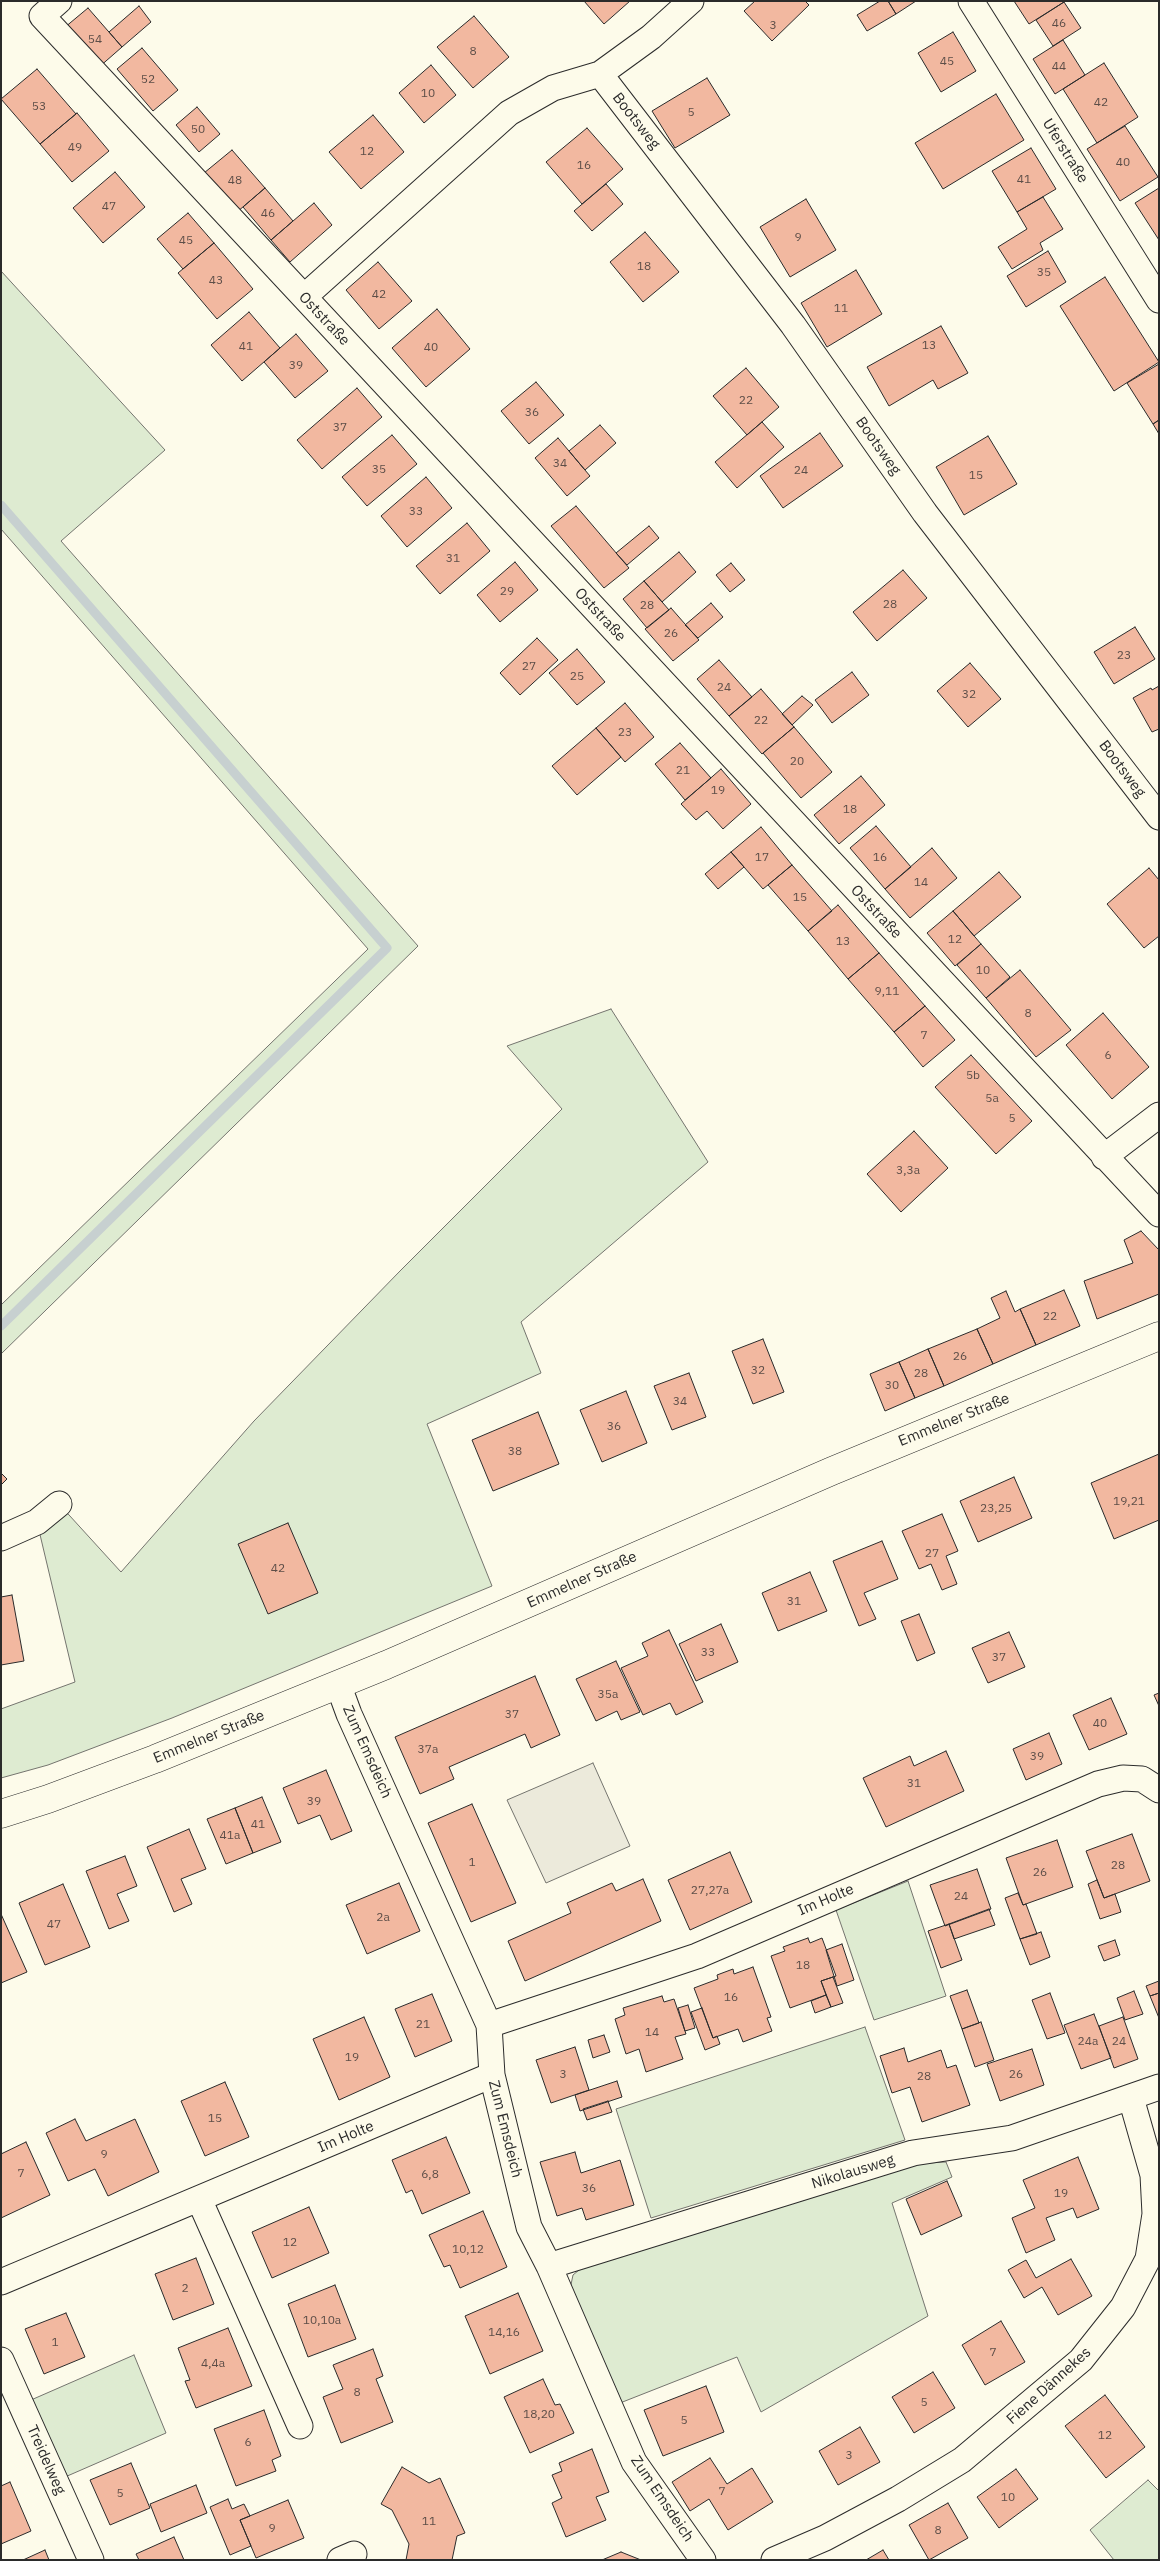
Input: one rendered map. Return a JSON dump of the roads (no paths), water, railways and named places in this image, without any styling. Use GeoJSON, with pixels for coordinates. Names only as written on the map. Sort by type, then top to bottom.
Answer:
{"type":"FeatureCollection","features":[{"type":"Feature","properties":{"kind":"street"},"geometry":{"type":"LineString","coordinates":[[304,297],[509,113],[553,88],[600,74],[651,37],[691,1]]}},
{"type":"Feature","properties":{"kind":"street","name":"Uferstraße"},"geometry":{"type":"LineString","coordinates":[[971,1],[1159,300]]}},
{"type":"Feature","properties":{"kind":"street","name":"Oststraße"},"geometry":{"type":"LineString","coordinates":[[51,9],[304,297],[1159,1214]]}},
{"type":"Feature","properties":{"kind":"street","name":"Bootsweg"},"geometry":{"type":"LineString","coordinates":[[600,74],[793,325],[925,512],[1159,817]]}},
{"type":"Feature","properties":{"kind":"street"},"geometry":{"type":"LineString","coordinates":[[1104,1157],[1159,1115]]}},
{"type":"Feature","properties":{"kind":"street","name":"Emmelner Straße"},"geometry":{"type":"LineString","coordinates":[[1,1814],[48,1800],[155,1759],[338,1684],[863,1457],[1159,1336]]}},
{"type":"Feature","properties":{"kind":"street"},"geometry":{"type":"LineString","coordinates":[[1,1538],[37,1522],[59,1504]]}},
{"type":"Feature","properties":{"kind":"street","name":"Zum Emsdeich"},"geometry":{"type":"LineString","coordinates":[[338,1684],[490,2025],[492,2075],[529,2227],[550,2266],[634,2462],[702,2560]]}},
{"type":"Feature","properties":{"kind":"street","name":"Im Holte"},"geometry":{"type":"LineString","coordinates":[[490,2025],[697,1956],[1098,1784],[1123,1778],[1142,1780],[1159,1790]]}},
{"type":"Feature","properties":{"kind":"street","name":"Im Holte"},"geometry":{"type":"LineString","coordinates":[[1,2282],[492,2075]]}},
{"type":"Feature","properties":{"kind":"street","name":"Nikolausweg"},"geometry":{"type":"LineString","coordinates":[[550,2266],[913,2153],[1012,2138],[1159,2087]]}},
{"type":"Feature","properties":{"kind":"street","name":"Fiene Dännekes"},"geometry":{"type":"LineString","coordinates":[[774,2560],[825,2538],[898,2499],[962,2460],[1081,2360],[1123,2307],[1148,2259],[1155,2214],[1153,2175],[1130,2098]]}},
{"type":"Feature","properties":{"kind":"street"},"geometry":{"type":"LineString","coordinates":[[199,2199],[300,2426]]}},
{"type":"Feature","properties":{"kind":"street","name":"Treidelweg"},"geometry":{"type":"LineString","coordinates":[[1,2360],[91,2560]]}},
{"type":"Feature","properties":{"kind":"waterway"},"geometry":{"type":"LineString","coordinates":[[1,505],[387,948],[1,1326]]}}]}
